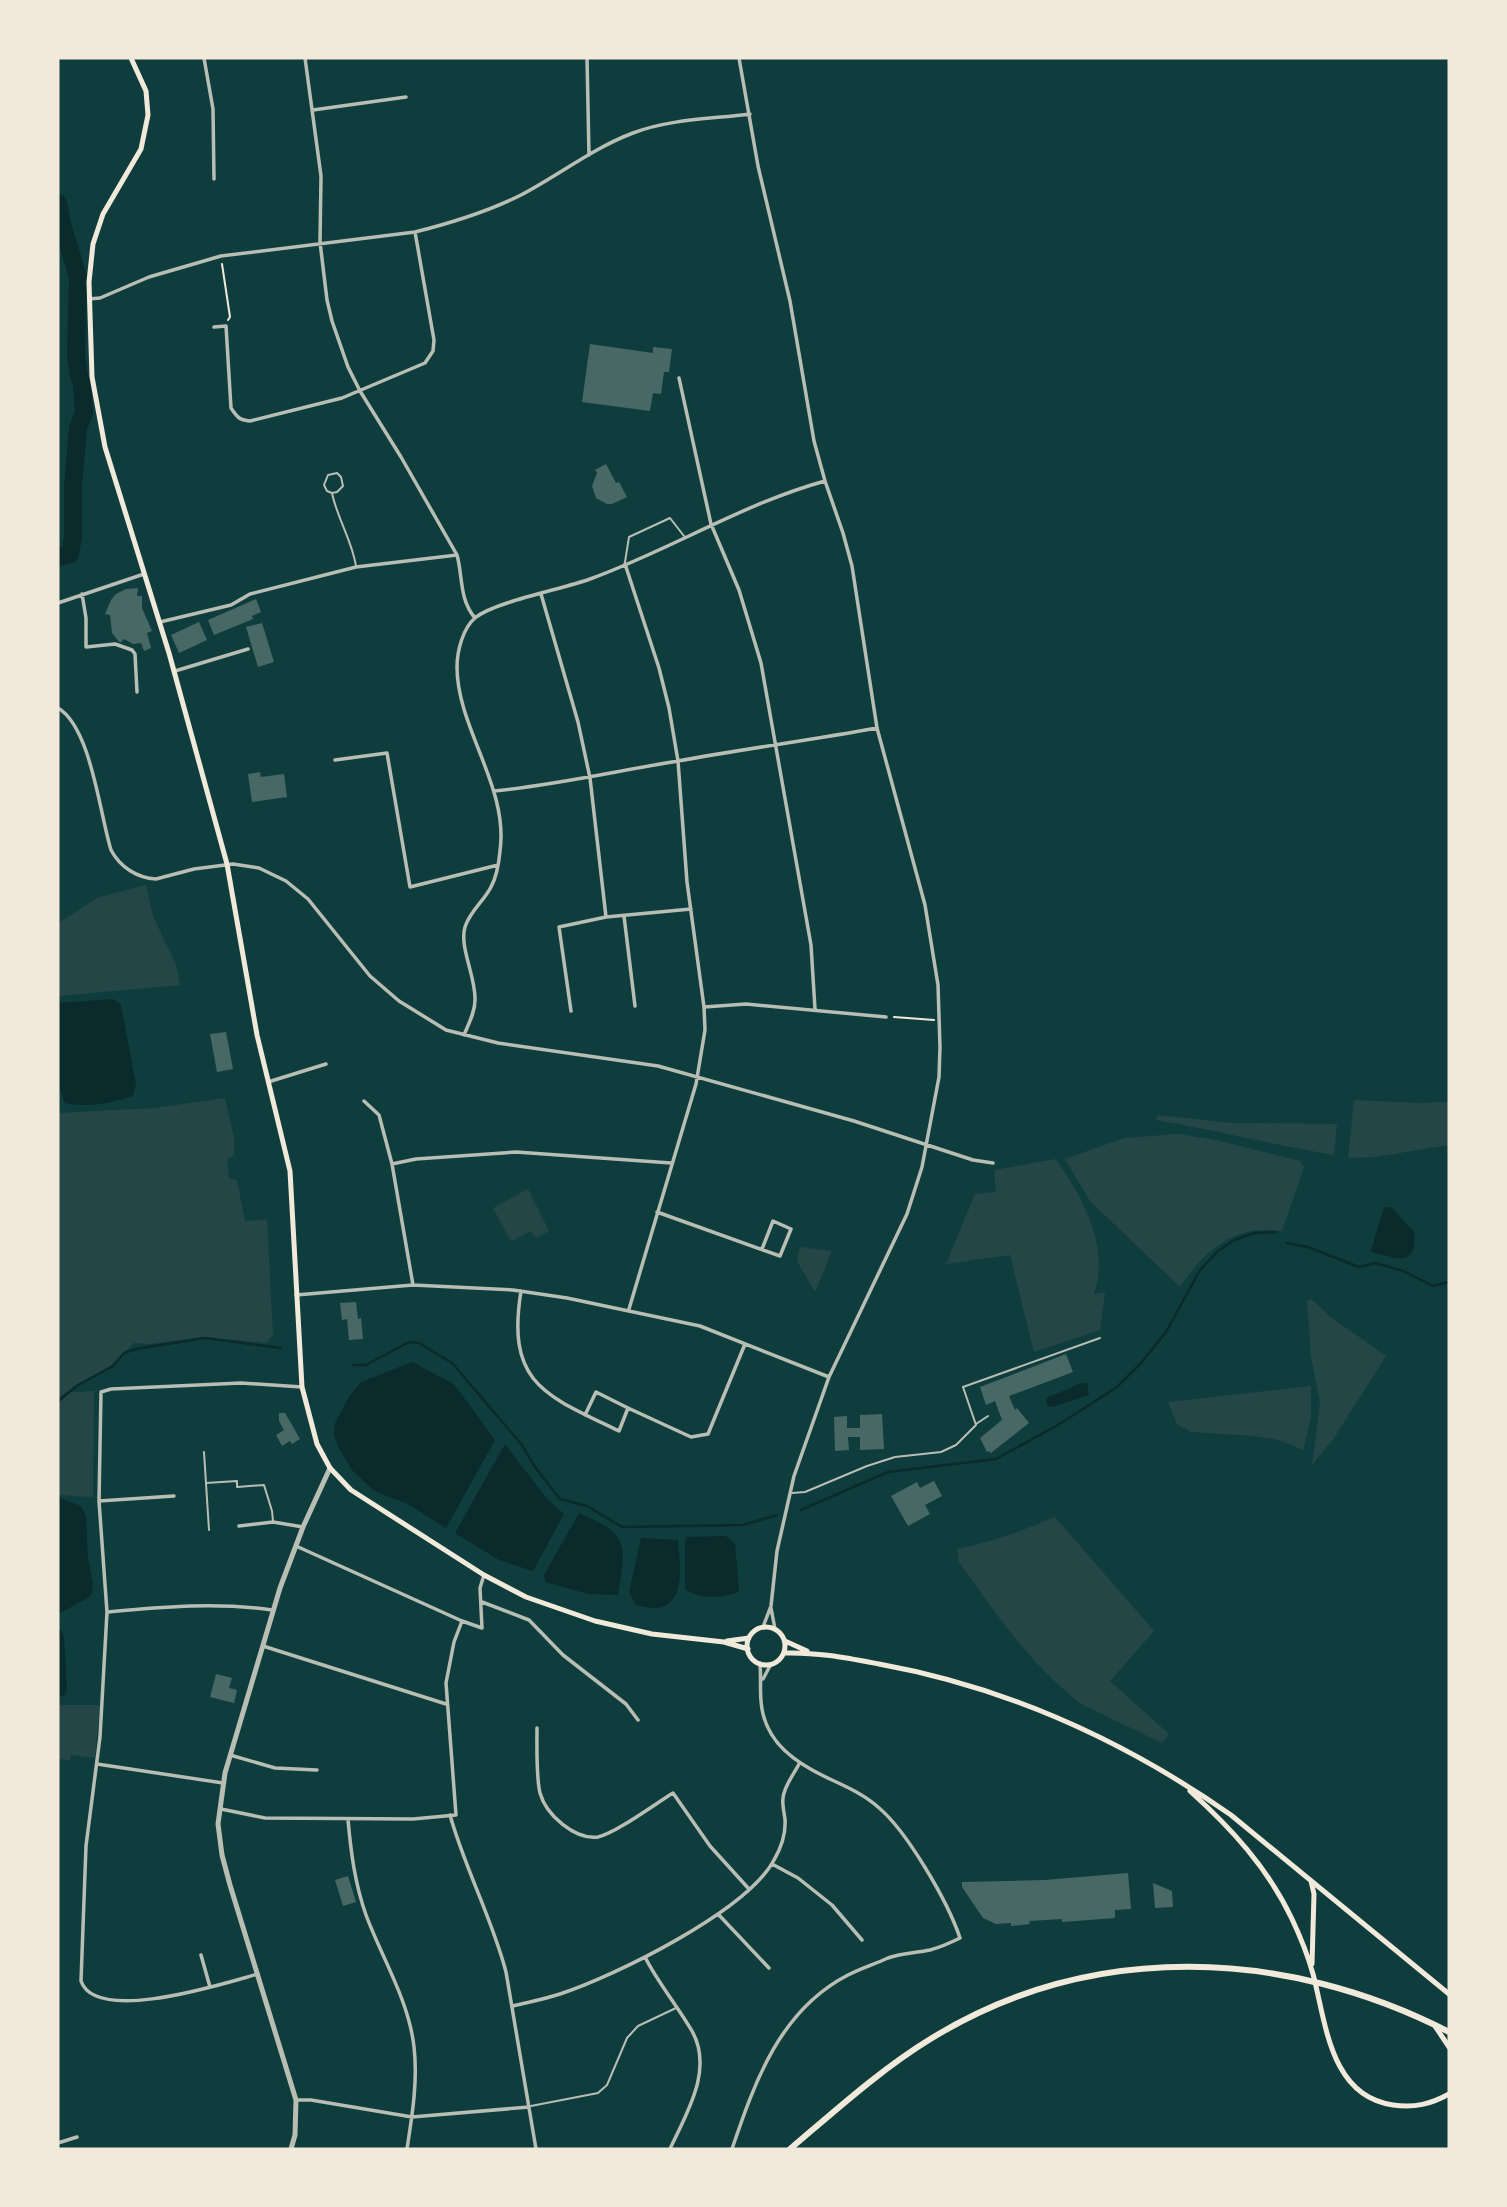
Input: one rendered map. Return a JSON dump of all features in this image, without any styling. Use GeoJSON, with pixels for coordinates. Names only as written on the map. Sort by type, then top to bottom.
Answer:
{"type":"FeatureCollection","features":[{"type":"Feature","properties":{"kind":"main road"},"geometry":{"type":"LineString","coordinates":[[131,58],[146,92],[147,125],[141,149],[103,214],[90,260],[92,377],[109,459],[175,671],[227,864],[247,984],[290,1171],[302,1387],[312,1430],[322,1457],[351,1490],[374,1507],[484,1575],[526,1597],[594,1620],[652,1634],[724,1642],[748,1649]]}},
{"type":"Feature","properties":{"kind":"main road"},"geometry":{"type":"LineString","coordinates":[[785,1642],[781,1658],[771,1664],[760,1663],[752,1658],[748,1649],[749,1638],[757,1629],[763,1627],[775,1629],[785,1642],[810,1652]]}},
{"type":"Feature","properties":{"kind":"main road"},"geometry":{"type":"LineString","coordinates":[[724,1642],[749,1638]]}},
{"type":"Feature","properties":{"kind":"main road"},"geometry":{"type":"LineString","coordinates":[[784,1653],[810,1652],[912,1670],[1016,1701],[1105,1739],[1231,1815],[1449,1994]]}},
{"type":"Feature","properties":{"kind":"main road"},"geometry":{"type":"LineString","coordinates":[[1179,1782],[1230,1829],[1259,1864],[1293,1920],[1312,1971],[1328,2040],[1335,2058],[1349,2080],[1358,2090],[1384,2103],[1408,2106],[1430,2104],[1449,2093]]}},
{"type":"Feature","properties":{"kind":"main road"},"geometry":{"type":"LineString","coordinates":[[1311,1881],[1314,1894],[1311,1925],[1312,1971]]}},
{"type":"Feature","properties":{"kind":"main road"},"geometry":{"type":"LineString","coordinates":[[790,2149],[855,2094],[921,2045],[960,2022],[1031,1992],[1080,1978],[1125,1970],[1205,1966],[1280,1974],[1340,1987],[1379,2000],[1449,2032]]}},
{"type":"Feature","properties":{"kind":"main road"},"geometry":{"type":"LineString","coordinates":[[1433,2023],[1449,2047]]}},
{"type":"Feature","properties":{"kind":"street"},"geometry":{"type":"LineString","coordinates":[[204,58],[213,109],[214,179]]}},
{"type":"Feature","properties":{"kind":"street"},"geometry":{"type":"LineString","coordinates":[[305,58],[321,176],[320,242],[331,321],[359,391],[401,457],[457,555],[464,602],[475,618]]}},
{"type":"Feature","properties":{"kind":"street"},"geometry":{"type":"LineString","coordinates":[[587,58],[589,155]]}},
{"type":"Feature","properties":{"kind":"street"},"geometry":{"type":"LineString","coordinates":[[740,58],[758,166],[790,301],[814,441],[852,566],[877,727],[925,905],[938,985],[939,1021],[939,1077],[927,1145],[907,1214],[829,1377],[790,1493],[776,1551],[771,1606],[775,1629]]}},
{"type":"Feature","properties":{"kind":"street"},"geometry":{"type":"LineString","coordinates":[[313,110],[406,97]]}},
{"type":"Feature","properties":{"kind":"street"},"geometry":{"type":"LineString","coordinates":[[89,299],[100,298],[177,267],[221,256],[415,232],[466,218],[510,200],[608,143],[636,132],[673,124],[750,114]]}},
{"type":"Feature","properties":{"kind":"street"},"geometry":{"type":"LineString","coordinates":[[214,327],[226,326],[231,408],[237,418],[250,421],[342,398],[425,363],[433,351],[431,319],[415,232]]}},
{"type":"Feature","properties":{"kind":"street"},"geometry":{"type":"LineString","coordinates":[[679,378],[711,524],[739,590],[757,650],[777,746],[811,946],[815,1009]]}},
{"type":"Feature","properties":{"kind":"street"},"geometry":{"type":"LineString","coordinates":[[464,1035],[474,1012],[475,1001],[474,982],[464,942],[465,928],[491,887],[501,848],[494,791],[462,700],[458,681],[457,665],[461,642],[468,627],[475,618],[494,608],[590,579],[711,524],[776,497],[825,481]]}},
{"type":"Feature","properties":{"kind":"street"},"geometry":{"type":"LineString","coordinates":[[159,622],[230,605],[250,594],[356,567],[457,555]]}},
{"type":"Feature","properties":{"kind":"street"},"geometry":{"type":"LineString","coordinates":[[625,564],[659,668],[669,708],[678,761],[705,1030],[697,1078],[629,1309]]}},
{"type":"Feature","properties":{"kind":"street"},"geometry":{"type":"LineString","coordinates":[[58,603],[144,574]]}},
{"type":"Feature","properties":{"kind":"street"},"geometry":{"type":"LineString","coordinates":[[82,594],[86,618],[86,647],[115,644],[125,645],[132,650],[135,654],[137,692]]}},
{"type":"Feature","properties":{"kind":"street"},"geometry":{"type":"LineString","coordinates":[[541,594],[578,722],[590,778],[606,917]]}},
{"type":"Feature","properties":{"kind":"street"},"geometry":{"type":"LineString","coordinates":[[175,671],[248,649]]}},
{"type":"Feature","properties":{"kind":"street"},"geometry":{"type":"LineString","coordinates":[[58,708],[72,724],[83,746],[115,858],[136,874],[156,879],[227,864],[244,864],[286,881],[309,899],[370,976],[422,1018],[446,1030],[550,1051],[658,1066],[854,1121],[973,1160],[993,1163]]}},
{"type":"Feature","properties":{"kind":"street"},"geometry":{"type":"LineString","coordinates":[[494,791],[590,778],[877,727]]}},
{"type":"Feature","properties":{"kind":"street"},"geometry":{"type":"LineString","coordinates":[[335,760],[387,753],[410,887],[498,865]]}},
{"type":"Feature","properties":{"kind":"street"},"geometry":{"type":"LineString","coordinates":[[571,1012],[559,927],[606,917],[691,909]]}},
{"type":"Feature","properties":{"kind":"street"},"geometry":{"type":"LineString","coordinates":[[624,916],[635,1006]]}},
{"type":"Feature","properties":{"kind":"street"},"geometry":{"type":"LineString","coordinates":[[704,1007],[746,1004],[886,1017]]}},
{"type":"Feature","properties":{"kind":"street"},"geometry":{"type":"LineString","coordinates":[[268,1082],[326,1064]]}},
{"type":"Feature","properties":{"kind":"street"},"geometry":{"type":"LineString","coordinates":[[364,1101],[379,1115],[391,1164],[413,1285]]}},
{"type":"Feature","properties":{"kind":"street"},"geometry":{"type":"LineString","coordinates":[[391,1164],[416,1159],[516,1152],[671,1163]]}},
{"type":"Feature","properties":{"kind":"street"},"geometry":{"type":"LineString","coordinates":[[657,1212],[780,1256],[791,1229],[773,1222],[762,1248]]}},
{"type":"Feature","properties":{"kind":"street"},"geometry":{"type":"LineString","coordinates":[[295,1295],[413,1285],[521,1291],[629,1309],[700,1326],[829,1377]]}},
{"type":"Feature","properties":{"kind":"street"},"geometry":{"type":"LineString","coordinates":[[521,1291],[517,1333],[523,1362],[533,1380],[550,1396],[619,1431],[628,1408]]}},
{"type":"Feature","properties":{"kind":"street"},"geometry":{"type":"LineString","coordinates":[[585,1415],[596,1392],[691,1437],[708,1434],[745,1344]]}},
{"type":"Feature","properties":{"kind":"street"},"geometry":{"type":"LineString","coordinates":[[258,1974],[210,1987],[132,2001],[105,1999],[91,1995],[84,1988],[80,1971],[86,1846],[97,1765],[107,1612],[99,1501],[101,1392],[179,1384],[241,1383],[302,1387]]}},
{"type":"Feature","properties":{"kind":"street"},"geometry":{"type":"LineString","coordinates":[[291,2149],[297,2112],[296,2101],[222,1855],[218,1824],[230,1755],[273,1610],[303,1527],[330,1468]]}},
{"type":"Feature","properties":{"kind":"street"},"geometry":{"type":"LineString","coordinates":[[99,1501],[174,1496]]}},
{"type":"Feature","properties":{"kind":"street"},"geometry":{"type":"LineString","coordinates":[[239,1526],[273,1522],[303,1527]]}},
{"type":"Feature","properties":{"kind":"street"},"geometry":{"type":"LineString","coordinates":[[296,1546],[482,1628],[480,1581],[484,1575]]}},
{"type":"Feature","properties":{"kind":"street"},"geometry":{"type":"LineString","coordinates":[[482,1602],[529,1620],[563,1655],[626,1704],[638,1720]]}},
{"type":"Feature","properties":{"kind":"street"},"geometry":{"type":"LineString","coordinates":[[107,1612],[199,1604],[238,1605],[273,1610]]}},
{"type":"Feature","properties":{"kind":"street"},"geometry":{"type":"LineString","coordinates":[[763,1627],[771,1606]]}},
{"type":"Feature","properties":{"kind":"street"},"geometry":{"type":"LineString","coordinates":[[219,1808],[265,1818],[413,1819],[456,1815],[446,1683],[454,1642],[462,1621]]}},
{"type":"Feature","properties":{"kind":"street"},"geometry":{"type":"LineString","coordinates":[[263,1646],[446,1703]]}},
{"type":"Feature","properties":{"kind":"street"},"geometry":{"type":"LineString","coordinates":[[732,2149],[763,2066],[791,2021],[826,1989],[848,1975],[895,1956],[940,1947],[960,1938],[952,1915],[895,1823],[877,1805],[850,1788],[799,1764],[787,1755],[773,1738],[761,1701],[760,1663]]}},
{"type":"Feature","properties":{"kind":"street"},"geometry":{"type":"LineString","coordinates":[[762,1681],[771,1664]]}},
{"type":"Feature","properties":{"kind":"street"},"geometry":{"type":"LineString","coordinates":[[537,1728],[540,1792],[550,1810],[564,1826],[582,1836],[597,1836],[610,1832],[673,1793],[710,1846],[750,1889]]}},
{"type":"Feature","properties":{"kind":"street"},"geometry":{"type":"LineString","coordinates":[[230,1755],[275,1768],[317,1770]]}},
{"type":"Feature","properties":{"kind":"street"},"geometry":{"type":"LineString","coordinates":[[513,2006],[569,1991],[645,1957],[718,1914],[750,1889],[772,1864],[783,1837],[783,1793],[799,1764]]}},
{"type":"Feature","properties":{"kind":"street"},"geometry":{"type":"LineString","coordinates":[[97,1765],[223,1783]]}},
{"type":"Feature","properties":{"kind":"street"},"geometry":{"type":"LineString","coordinates":[[450,1815],[463,1858],[499,1944],[513,2006],[536,2149]]}},
{"type":"Feature","properties":{"kind":"street"},"geometry":{"type":"LineString","coordinates":[[348,1819],[355,1877],[366,1915],[402,2001],[414,2044],[416,2073],[407,2149]]}},
{"type":"Feature","properties":{"kind":"street"},"geometry":{"type":"LineString","coordinates":[[772,1864],[798,1878],[832,1905],[862,1940]]}},
{"type":"Feature","properties":{"kind":"street"},"geometry":{"type":"LineString","coordinates":[[718,1914],[769,1968]]}},
{"type":"Feature","properties":{"kind":"street"},"geometry":{"type":"LineString","coordinates":[[201,1955],[210,1987]]}},
{"type":"Feature","properties":{"kind":"street"},"geometry":{"type":"LineString","coordinates":[[645,1957],[694,2034],[700,2064],[692,2102],[670,2149]]}},
{"type":"Feature","properties":{"kind":"street"},"geometry":{"type":"LineString","coordinates":[[296,2101],[311,2099],[412,2117],[528,2107]]}},
{"type":"Feature","properties":{"kind":"street"},"geometry":{"type":"LineString","coordinates":[[58,2143],[77,2137]]}},
{"type":"Feature","properties":{"kind":"lane"},"geometry":{"type":"LineString","coordinates":[[332,473],[337,473],[343,486],[341,490],[332,493],[327,491],[325,479],[332,473]]}},
{"type":"Feature","properties":{"kind":"lane"},"geometry":{"type":"LineString","coordinates":[[332,493],[336,511],[354,551],[356,567]]}},
{"type":"Feature","properties":{"kind":"lane"},"geometry":{"type":"LineString","coordinates":[[625,564],[629,537],[650,526],[670,518],[685,536]]}},
{"type":"Feature","properties":{"kind":"lane"},"geometry":{"type":"LineString","coordinates":[[976,1425],[963,1387],[1100,1338]]}},
{"type":"Feature","properties":{"kind":"lane"},"geometry":{"type":"LineString","coordinates":[[790,1493],[805,1492],[895,1457],[941,1452],[956,1445],[988,1416]]}},
{"type":"Feature","properties":{"kind":"lane"},"geometry":{"type":"LineString","coordinates":[[204,1452],[209,1530]]}},
{"type":"Feature","properties":{"kind":"lane"},"geometry":{"type":"LineString","coordinates":[[206,1483],[237,1481],[237,1487],[264,1485],[273,1522]]}},
{"type":"Feature","properties":{"kind":"lane"},"geometry":{"type":"LineString","coordinates":[[528,2107],[598,2093],[607,2085],[627,2038],[638,2026],[677,2008]]}},
{"type":"Feature","properties":{"kind":"path"},"geometry":{"type":"LineString","coordinates":[[221,256],[230,317],[226,326]]}},
{"type":"Feature","properties":{"kind":"path"},"geometry":{"type":"LineString","coordinates":[[886,1017],[939,1021]]}},
{"type":"Feature","properties":{"kind":"shaded area"},"geometry":{"type":"Polygon","coordinates":[[[146,885],[153,916],[176,965],[180,985],[58,996],[58,923],[99,897],[146,885]]]}},
{"type":"Feature","properties":{"kind":"shaded area"},"geometry":{"type":"Polygon","coordinates":[[[113,999],[121,1005],[136,1085],[133,1096],[99,1104],[65,1103],[58,1084],[58,1003],[113,999]]]}},
{"type":"Feature","properties":{"kind":"shaded area"},"geometry":{"type":"Polygon","coordinates":[[[225,1098],[234,1138],[234,1155],[227,1159],[229,1178],[237,1180],[245,1221],[267,1219],[273,1335],[267,1343],[203,1337],[148,1344],[134,1343],[110,1366],[58,1398],[58,1113],[154,1108],[225,1098]]]}},
{"type":"Feature","properties":{"kind":"shaded area"},"geometry":{"type":"Polygon","coordinates":[[[1354,1100],[1449,1102],[1449,1145],[1375,1157],[1348,1158],[1354,1100]]]}},
{"type":"Feature","properties":{"kind":"shaded area"},"geometry":{"type":"Polygon","coordinates":[[[1158,1115],[1232,1123],[1337,1124],[1334,1155],[1156,1120],[1158,1115]]]}},
{"type":"Feature","properties":{"kind":"shaded area"},"geometry":{"type":"Polygon","coordinates":[[[1178,1134],[1216,1140],[1300,1161],[1304,1167],[1282,1231],[1250,1231],[1222,1242],[1199,1262],[1180,1287],[1090,1201],[1065,1159],[1124,1138],[1178,1134]]]}},
{"type":"Feature","properties":{"kind":"shaded area"},"geometry":{"type":"Polygon","coordinates":[[[1056,1159],[1084,1206],[1096,1240],[1099,1258],[1094,1294],[1105,1292],[1100,1330],[1034,1352],[1010,1255],[946,1264],[975,1194],[996,1192],[994,1170],[1056,1159]]]}},
{"type":"Feature","properties":{"kind":"shaded area"},"geometry":{"type":"Polygon","coordinates":[[[528,1189],[549,1231],[536,1238],[531,1231],[511,1241],[493,1208],[528,1189]]]}},
{"type":"Feature","properties":{"kind":"shaded area"},"geometry":{"type":"Polygon","coordinates":[[[1386,1207],[1391,1207],[1414,1232],[1414,1246],[1406,1257],[1395,1258],[1371,1251],[1386,1207]]]}},
{"type":"Feature","properties":{"kind":"shaded area"},"geometry":{"type":"Polygon","coordinates":[[[800,1247],[832,1251],[815,1292],[797,1261],[800,1247]]]}},
{"type":"Feature","properties":{"kind":"shaded area"},"geometry":{"type":"Polygon","coordinates":[[[1311,1299],[1332,1318],[1386,1356],[1334,1438],[1312,1465],[1320,1403],[1311,1356],[1307,1301],[1311,1299]]]}},
{"type":"Feature","properties":{"kind":"shaded area"},"geometry":{"type":"Polygon","coordinates":[[[412,1362],[454,1384],[495,1440],[446,1528],[408,1504],[374,1491],[352,1470],[334,1435],[335,1423],[350,1395],[361,1382],[412,1362]]]}},
{"type":"Feature","properties":{"kind":"shaded area"},"geometry":{"type":"Polygon","coordinates":[[[1087,1383],[1089,1395],[1053,1407],[1047,1406],[1046,1398],[1087,1383]]]}},
{"type":"Feature","properties":{"kind":"shaded area"},"geometry":{"type":"Polygon","coordinates":[[[1311,1386],[1311,1417],[1303,1450],[1279,1440],[1191,1432],[1177,1424],[1168,1402],[1311,1386]]]}},
{"type":"Feature","properties":{"kind":"shaded area"},"geometry":{"type":"Polygon","coordinates":[[[94,1391],[93,1497],[58,1495],[58,1404],[70,1392],[94,1391]]]}},
{"type":"Feature","properties":{"kind":"shaded area"},"geometry":{"type":"Polygon","coordinates":[[[505,1444],[547,1499],[564,1514],[533,1571],[499,1560],[455,1533],[505,1444]]]}},
{"type":"Feature","properties":{"kind":"shaded area"},"geometry":{"type":"Polygon","coordinates":[[[58,1497],[81,1506],[86,1516],[88,1558],[93,1584],[88,1598],[58,1614],[58,1497]]]}},
{"type":"Feature","properties":{"kind":"shaded area"},"geometry":{"type":"Polygon","coordinates":[[[579,1513],[608,1528],[621,1543],[623,1552],[618,1595],[588,1594],[545,1582],[544,1575],[579,1513]]]}},
{"type":"Feature","properties":{"kind":"shaded area"},"geometry":{"type":"Polygon","coordinates":[[[1055,1517],[1154,1631],[1110,1681],[1169,1734],[1162,1743],[1081,1704],[1063,1689],[1015,1638],[959,1562],[957,1549],[1007,1536],[1055,1517]]]}},
{"type":"Feature","properties":{"kind":"shaded area"},"geometry":{"type":"Polygon","coordinates":[[[726,1536],[735,1544],[739,1592],[711,1597],[697,1595],[685,1589],[687,1537],[726,1536]]]}},
{"type":"Feature","properties":{"kind":"shaded area"},"geometry":{"type":"Polygon","coordinates":[[[641,1538],[678,1540],[678,1589],[668,1604],[658,1608],[636,1605],[629,1592],[641,1538]]]}},
{"type":"Feature","properties":{"kind":"shaded area"},"geometry":{"type":"Polygon","coordinates":[[[58,1629],[62,1631],[64,1638],[67,1689],[64,1696],[58,1697],[58,1629]]]}},
{"type":"Feature","properties":{"kind":"shaded area"},"geometry":{"type":"Polygon","coordinates":[[[58,1705],[100,1705],[95,1758],[71,1755],[70,1760],[58,1759],[58,1705]]]}},
{"type":"Feature","properties":{"kind":"building"},"geometry":{"type":"Polygon","coordinates":[[[590,344],[653,353],[653,347],[672,349],[669,372],[664,372],[661,394],[653,393],[650,411],[582,402],[590,344]]]}},
{"type":"Feature","properties":{"kind":"building"},"geometry":{"type":"Polygon","coordinates":[[[606,464],[627,497],[612,504],[596,498],[592,486],[597,473],[595,470],[606,464]]]}},
{"type":"Feature","properties":{"kind":"building"},"geometry":{"type":"Polygon","coordinates":[[[138,588],[137,596],[142,596],[142,608],[152,631],[147,633],[151,648],[144,651],[141,643],[133,644],[124,639],[120,643],[112,633],[110,615],[105,614],[116,594],[126,589],[138,588]]]}},
{"type":"Feature","properties":{"kind":"building"},"geometry":{"type":"Polygon","coordinates":[[[256,599],[261,612],[252,616],[253,619],[214,635],[208,620],[256,599]]]}},
{"type":"Feature","properties":{"kind":"building"},"geometry":{"type":"Polygon","coordinates":[[[199,622],[207,640],[179,653],[171,635],[199,622]]]}},
{"type":"Feature","properties":{"kind":"building"},"geometry":{"type":"Polygon","coordinates":[[[262,623],[274,662],[258,667],[246,627],[262,623]]]}},
{"type":"Feature","properties":{"kind":"building"},"geometry":{"type":"Polygon","coordinates":[[[260,772],[261,777],[284,774],[287,797],[252,802],[248,774],[260,772]]]}},
{"type":"Feature","properties":{"kind":"building"},"geometry":{"type":"Polygon","coordinates":[[[226,1032],[233,1069],[217,1072],[210,1034],[226,1032]]]}},
{"type":"Feature","properties":{"kind":"building"},"geometry":{"type":"Polygon","coordinates":[[[356,1302],[363,1339],[349,1340],[347,1319],[342,1320],[340,1303],[356,1302]]]}},
{"type":"Feature","properties":{"kind":"building"},"geometry":{"type":"Polygon","coordinates":[[[1066,1354],[1073,1372],[1009,1396],[1015,1410],[1017,1408],[1029,1423],[991,1453],[987,1452],[980,1438],[1002,1420],[995,1401],[986,1405],[980,1387],[1066,1354]]]}},
{"type":"Feature","properties":{"kind":"building"},"geometry":{"type":"Polygon","coordinates":[[[279,1413],[285,1413],[300,1439],[292,1444],[290,1441],[282,1446],[276,1435],[284,1430],[279,1421],[279,1413]]]}},
{"type":"Feature","properties":{"kind":"building"},"geometry":{"type":"Polygon","coordinates":[[[882,1414],[884,1449],[860,1450],[860,1437],[848,1437],[849,1450],[835,1451],[834,1417],[847,1416],[847,1428],[860,1428],[860,1415],[882,1414]]]}},
{"type":"Feature","properties":{"kind":"building"},"geometry":{"type":"Polygon","coordinates":[[[934,1481],[942,1496],[925,1505],[930,1514],[908,1526],[891,1496],[917,1482],[920,1488],[934,1481]]]}},
{"type":"Feature","properties":{"kind":"building"},"geometry":{"type":"Polygon","coordinates":[[[216,1674],[232,1678],[229,1688],[237,1690],[234,1703],[210,1697],[216,1674]]]}},
{"type":"Feature","properties":{"kind":"building"},"geometry":{"type":"Polygon","coordinates":[[[1128,1873],[1131,1909],[1115,1910],[1115,1918],[1062,1922],[1062,1919],[1029,1921],[1030,1924],[1011,1926],[1011,1923],[996,1924],[983,1918],[962,1887],[962,1882],[1045,1880],[1128,1873]]]}},
{"type":"Feature","properties":{"kind":"building"},"geometry":{"type":"Polygon","coordinates":[[[348,1876],[356,1902],[343,1906],[335,1880],[348,1876]]]}},
{"type":"Feature","properties":{"kind":"building"},"geometry":{"type":"Polygon","coordinates":[[[1153,1883],[1172,1891],[1173,1907],[1155,1908],[1153,1883]]]}},
{"type":"Feature","properties":{"kind":"waterway"},"geometry":{"type":"LineString","coordinates":[[58,203],[78,277],[76,356],[84,413],[78,428],[70,554],[58,557]]}},
{"type":"Feature","properties":{"kind":"waterway"},"geometry":{"type":"LineString","coordinates":[[801,1510],[888,1472],[996,1459],[1058,1425],[1117,1387],[1141,1363],[1166,1332],[1200,1270],[1218,1251],[1234,1240],[1254,1233],[1276,1232]]}},
{"type":"Feature","properties":{"kind":"waterway"},"geometry":{"type":"LineString","coordinates":[[1287,1243],[1308,1247],[1359,1267],[1376,1263],[1403,1271],[1433,1286],[1449,1282]]}},
{"type":"Feature","properties":{"kind":"waterway"},"geometry":{"type":"LineString","coordinates":[[58,1401],[78,1385],[113,1366],[124,1353],[136,1349],[205,1338],[281,1348]]}},
{"type":"Feature","properties":{"kind":"waterway"},"geometry":{"type":"LineString","coordinates":[[353,1365],[366,1365],[409,1342],[419,1343],[452,1363],[522,1445],[560,1499],[587,1506],[622,1527],[743,1525],[777,1515]]}}]}
